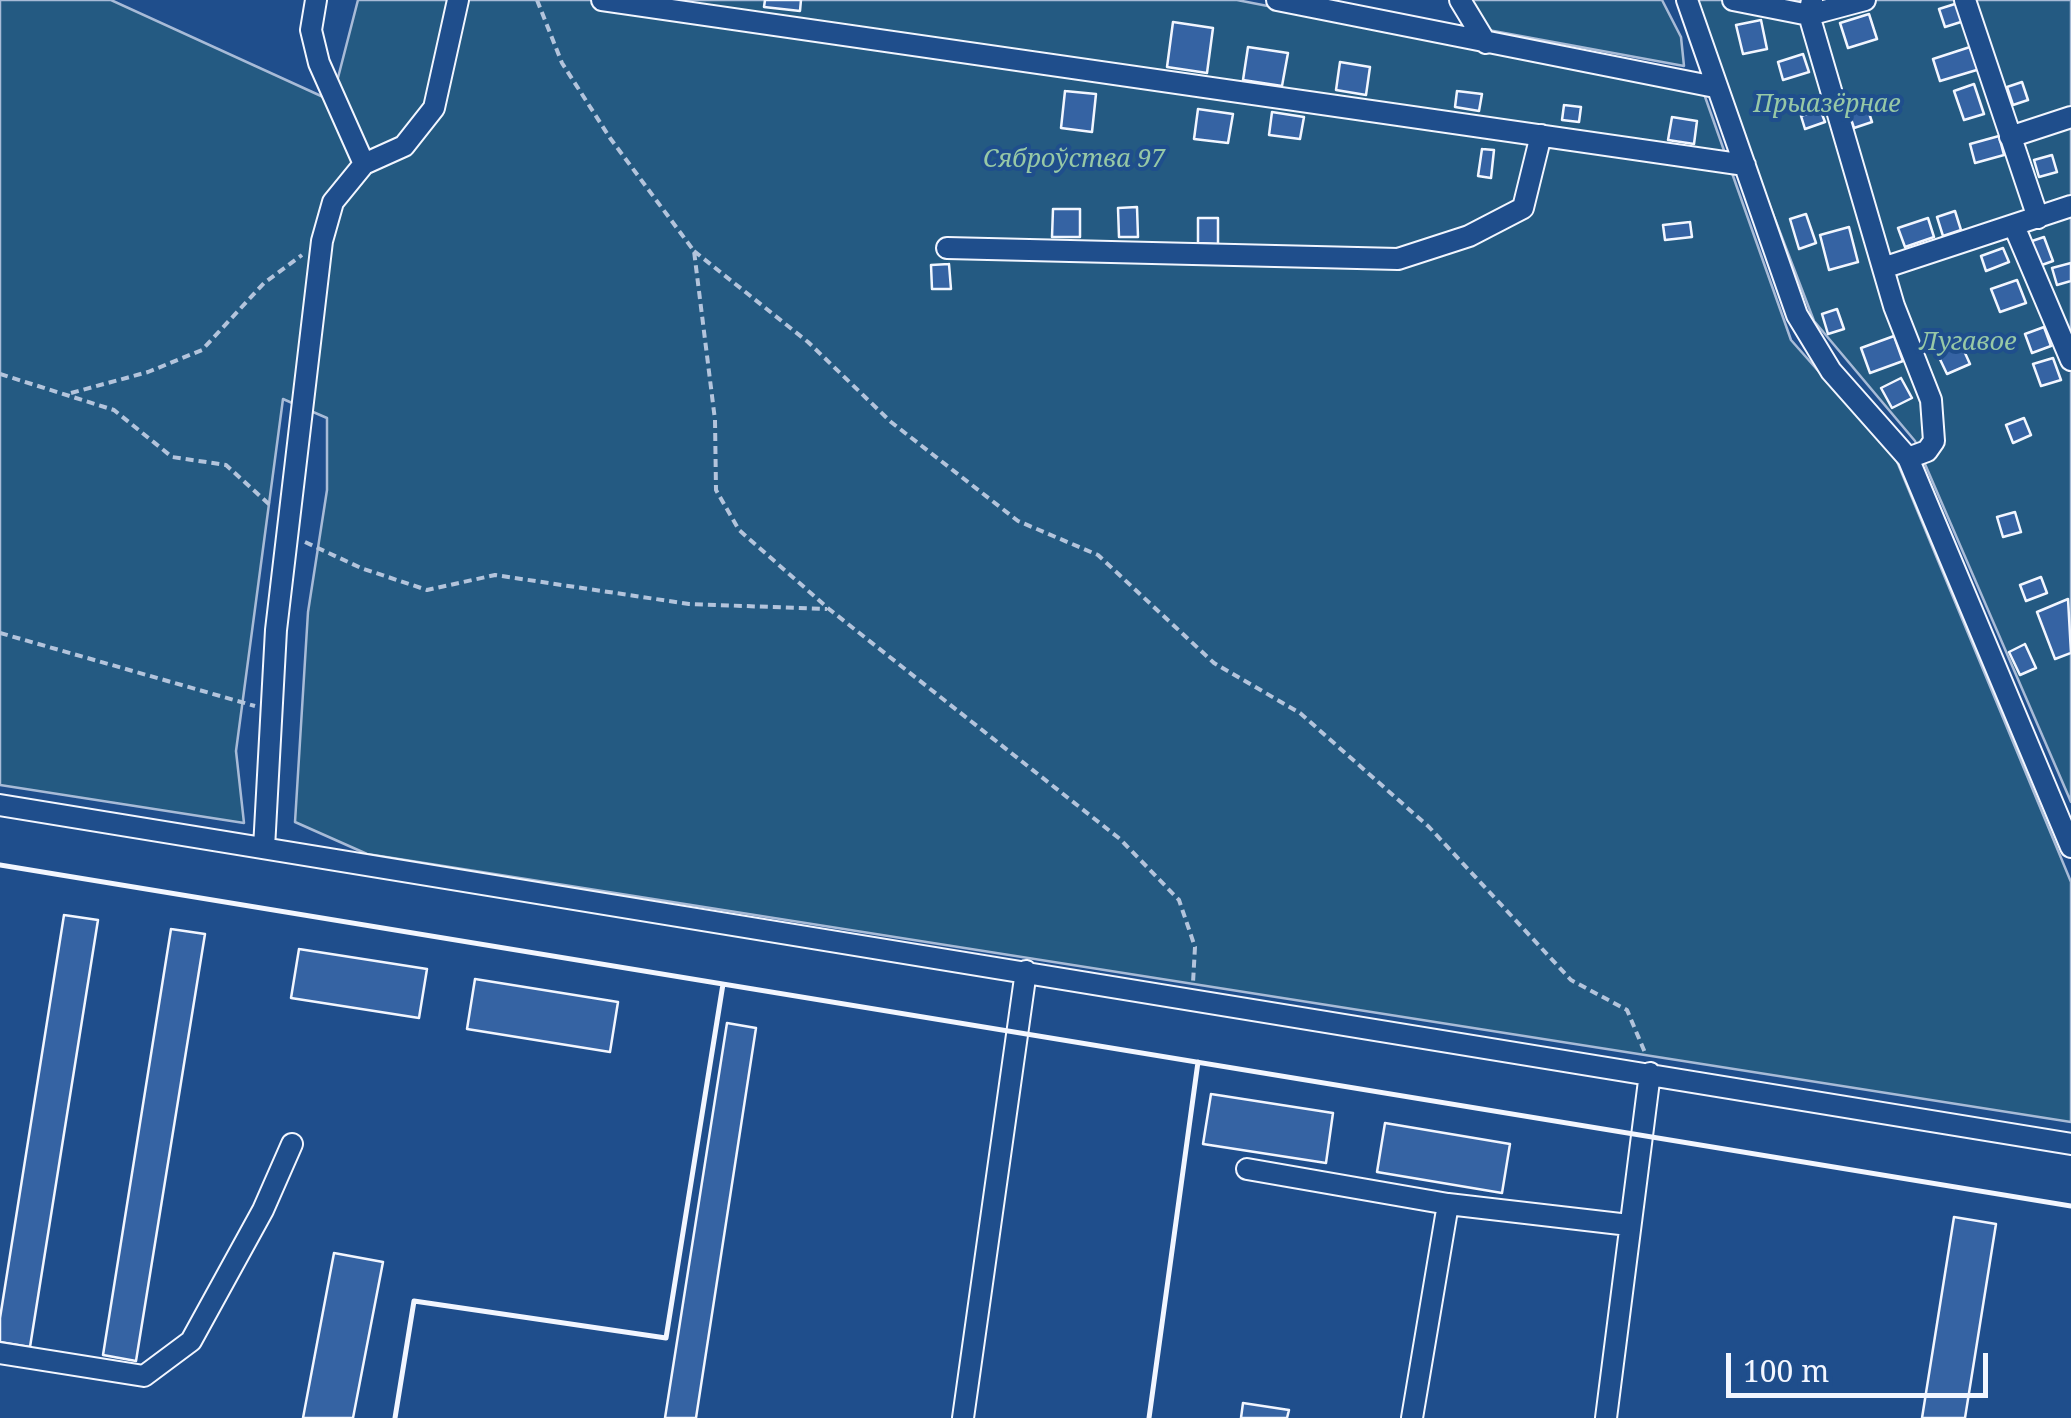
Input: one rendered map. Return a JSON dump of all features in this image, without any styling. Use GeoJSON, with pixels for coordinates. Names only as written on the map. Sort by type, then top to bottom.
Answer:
{"type":"FeatureCollection","features":[{"type":"Feature","properties":{"kind":"street"},"geometry":{"type":"LineString","coordinates":[[316,0],[310,30],[319,63],[364,164]]}},
{"type":"Feature","properties":{"kind":"street"},"geometry":{"type":"LineString","coordinates":[[264,848],[276,630],[322,241],[333,202],[364,164],[404,146],[434,108],[458,0]]}},
{"type":"Feature","properties":{"kind":"street"},"geometry":{"type":"LineString","coordinates":[[602,0],[1746,165]]}},
{"type":"Feature","properties":{"kind":"street"},"geometry":{"type":"LineString","coordinates":[[1277,0],[1715,86]]}},
{"type":"Feature","properties":{"kind":"street"},"geometry":{"type":"LineString","coordinates":[[1460,0],[1486,43]]}},
{"type":"Feature","properties":{"kind":"street"},"geometry":{"type":"LineString","coordinates":[[1687,0],[1797,315],[1831,371],[1908,458],[2071,847]]}},
{"type":"Feature","properties":{"kind":"street"},"geometry":{"type":"LineString","coordinates":[[1732,0],[1811,8],[1865,0]]}},
{"type":"Feature","properties":{"kind":"street"},"geometry":{"type":"LineString","coordinates":[[1965,0],[2038,218]]}},
{"type":"Feature","properties":{"kind":"street"},"geometry":{"type":"LineString","coordinates":[[1811,8],[1882,268],[1931,400],[1936,430],[1928,451],[1908,458]]}},
{"type":"Feature","properties":{"kind":"street"},"geometry":{"type":"LineString","coordinates":[[2010,137],[2071,117]]}},
{"type":"Feature","properties":{"kind":"street"},"geometry":{"type":"LineString","coordinates":[[947,248],[1398,259],[1468,236],[1524,208],[1540,135]]}},
{"type":"Feature","properties":{"kind":"street"},"geometry":{"type":"LineString","coordinates":[[1882,268],[2071,206]]}},
{"type":"Feature","properties":{"kind":"street"},"geometry":{"type":"LineString","coordinates":[[2014,226],[2071,360]]}},
{"type":"Feature","properties":{"kind":"street"},"geometry":{"type":"LineString","coordinates":[[0,805],[2071,1144]]}},
{"type":"Feature","properties":{"kind":"street"},"geometry":{"type":"LineString","coordinates":[[963,1418],[1026,971]]}},
{"type":"Feature","properties":{"kind":"street"},"geometry":{"type":"LineString","coordinates":[[1606,1418],[1629,1226],[1660,1075]]}},
{"type":"Feature","properties":{"kind":"street"},"geometry":{"type":"LineString","coordinates":[[0,1353],[144,1376],[192,1341],[263,1210],[292,1144]]}},
{"type":"Feature","properties":{"kind":"street"},"geometry":{"type":"LineString","coordinates":[[1247,1169],[1448,1204],[1629,1226]]}},
{"type":"Feature","properties":{"kind":"street"},"geometry":{"type":"LineString","coordinates":[[1412,1418],[1448,1204]]}},
{"type":"Feature","properties":{"kind":"path"},"geometry":{"type":"LineString","coordinates":[[536,0],[562,63],[610,138],[694,251],[808,342],[891,422],[1018,521],[1098,555],[1214,662],[1300,713],[1429,827],[1570,980],[1627,1010],[1646,1055],[1660,1075]]}},
{"type":"Feature","properties":{"kind":"path"},"geometry":{"type":"LineString","coordinates":[[70,394],[148,372],[202,350],[264,283],[322,241]]}},
{"type":"Feature","properties":{"kind":"path"},"geometry":{"type":"LineString","coordinates":[[694,251],[715,420],[716,490],[739,530],[829,609],[1120,839],[1178,900],[1195,947],[1192,998]]}},
{"type":"Feature","properties":{"kind":"path"},"geometry":{"type":"LineString","coordinates":[[0,374],[114,410],[172,457],[226,465],[289,522],[307,545],[427,590],[495,575],[689,604],[829,609]]}},
{"type":"Feature","properties":{"kind":"path"},"geometry":{"type":"LineString","coordinates":[[0,633],[272,710]]}},
{"type":"Feature","properties":{"kind":"green space","name":"Сяброўства 97"},"geometry":{"type":"Polygon","coordinates":[[[0,0],[111,0],[332,101],[358,0],[1237,0],[1703,91],[1791,340],[1896,459],[2071,882],[2071,1122],[367,854],[295,822],[308,612],[327,490],[327,418],[283,399],[236,751],[244,823],[0,785],[0,0]]]}},
{"type":"Feature","properties":{"kind":"green space"},"geometry":{"type":"Polygon","coordinates":[[[1469,0],[1662,0],[1681,37],[1684,66],[1488,30],[1469,0]]]}},
{"type":"Feature","properties":{"kind":"green space","name":"Лугавое"},"geometry":{"type":"Polygon","coordinates":[[[1691,0],[2071,0],[2071,802],[1915,441],[1814,321],[1691,0]]]}},
{"type":"Feature","properties":{"kind":"building"},"geometry":{"type":"Polygon","coordinates":[[[765,0],[801,0],[800,11],[764,7],[765,0]]]}},
{"type":"Feature","properties":{"kind":"building"},"geometry":{"type":"Polygon","coordinates":[[[1958,3],[1964,21],[1945,27],[1939,9],[1958,3]]]}},
{"type":"Feature","properties":{"kind":"building"},"geometry":{"type":"Polygon","coordinates":[[[1869,14],[1877,39],[1848,48],[1840,23],[1869,14]]]}},
{"type":"Feature","properties":{"kind":"building"},"geometry":{"type":"Polygon","coordinates":[[[1761,20],[1767,49],[1743,54],[1736,25],[1761,20]]]}},
{"type":"Feature","properties":{"kind":"building"},"geometry":{"type":"Polygon","coordinates":[[[1173,22],[1213,28],[1207,73],[1167,67],[1173,22]]]}},
{"type":"Feature","properties":{"kind":"building"},"geometry":{"type":"Polygon","coordinates":[[[1973,46],[1980,69],[1940,81],[1933,59],[1973,46]]]}},
{"type":"Feature","properties":{"kind":"building"},"geometry":{"type":"Polygon","coordinates":[[[1248,47],[1288,53],[1282,86],[1243,80],[1248,47]]]}},
{"type":"Feature","properties":{"kind":"building"},"geometry":{"type":"Polygon","coordinates":[[[1803,54],[1809,72],[1783,80],[1778,62],[1803,54]]]}},
{"type":"Feature","properties":{"kind":"building"},"geometry":{"type":"Polygon","coordinates":[[[1340,62],[1370,67],[1366,95],[1336,90],[1340,62]]]}},
{"type":"Feature","properties":{"kind":"building"},"geometry":{"type":"Polygon","coordinates":[[[2022,82],[2028,100],[2013,105],[2007,87],[2022,82]]]}},
{"type":"Feature","properties":{"kind":"building"},"geometry":{"type":"Polygon","coordinates":[[[1974,84],[1984,114],[1964,120],[1954,91],[1974,84]]]}},
{"type":"Feature","properties":{"kind":"building"},"geometry":{"type":"Polygon","coordinates":[[[1065,91],[1096,94],[1092,132],[1061,128],[1065,91]]]}},
{"type":"Feature","properties":{"kind":"building"},"geometry":{"type":"Polygon","coordinates":[[[1457,91],[1482,94],[1479,111],[1455,107],[1457,91]]]}},
{"type":"Feature","properties":{"kind":"building"},"geometry":{"type":"Polygon","coordinates":[[[1564,105],[1581,107],[1579,122],[1562,120],[1564,105]]]}},
{"type":"Feature","properties":{"kind":"building"},"geometry":{"type":"Polygon","coordinates":[[[1867,107],[1872,122],[1854,128],[1849,113],[1867,107]]]}},
{"type":"Feature","properties":{"kind":"building"},"geometry":{"type":"Polygon","coordinates":[[[1198,109],[1233,114],[1228,143],[1194,139],[1198,109]]]}},
{"type":"Feature","properties":{"kind":"building"},"geometry":{"type":"Polygon","coordinates":[[[1820,109],[1825,122],[1805,129],[1801,116],[1820,109]]]}},
{"type":"Feature","properties":{"kind":"building"},"geometry":{"type":"Polygon","coordinates":[[[1272,112],[1304,117],[1300,139],[1269,135],[1272,112]]]}},
{"type":"Feature","properties":{"kind":"building"},"geometry":{"type":"Polygon","coordinates":[[[1672,117],[1697,121],[1694,144],[1668,140],[1672,117]]]}},
{"type":"Feature","properties":{"kind":"building"},"geometry":{"type":"Polygon","coordinates":[[[1999,136],[2004,155],[1975,163],[1970,144],[1999,136]]]}},
{"type":"Feature","properties":{"kind":"building"},"geometry":{"type":"Polygon","coordinates":[[[1482,149],[1494,150],[1491,178],[1478,176],[1482,149]]]}},
{"type":"Feature","properties":{"kind":"building"},"geometry":{"type":"Polygon","coordinates":[[[2052,155],[2057,172],[2039,177],[2034,160],[2052,155]]]}},
{"type":"Feature","properties":{"kind":"building"},"geometry":{"type":"Polygon","coordinates":[[[1137,207],[1138,237],[1119,237],[1118,208],[1137,207]]]}},
{"type":"Feature","properties":{"kind":"building"},"geometry":{"type":"Polygon","coordinates":[[[1053,209],[1080,209],[1080,237],[1052,237],[1053,209]]]}},
{"type":"Feature","properties":{"kind":"building"},"geometry":{"type":"Polygon","coordinates":[[[1955,211],[1961,230],[1943,236],[1937,217],[1955,211]]]}},
{"type":"Feature","properties":{"kind":"building"},"geometry":{"type":"Polygon","coordinates":[[[1806,214],[1816,243],[1799,249],[1790,219],[1806,214]]]}},
{"type":"Feature","properties":{"kind":"building"},"geometry":{"type":"Polygon","coordinates":[[[1198,218],[1218,218],[1218,244],[1198,243],[1198,218]]]}},
{"type":"Feature","properties":{"kind":"building"},"geometry":{"type":"Polygon","coordinates":[[[1928,218],[1934,237],[1905,247],[1898,228],[1928,218]]]}},
{"type":"Feature","properties":{"kind":"building"},"geometry":{"type":"Polygon","coordinates":[[[1690,222],[1692,237],[1665,240],[1663,225],[1690,222]]]}},
{"type":"Feature","properties":{"kind":"building"},"geometry":{"type":"Polygon","coordinates":[[[1849,227],[1858,262],[1829,270],[1820,235],[1849,227]]]}},
{"type":"Feature","properties":{"kind":"building"},"geometry":{"type":"Polygon","coordinates":[[[2044,237],[2053,261],[2039,266],[2029,242],[2044,237]]]}},
{"type":"Feature","properties":{"kind":"building"},"geometry":{"type":"Polygon","coordinates":[[[2003,248],[2009,262],[1986,271],[1981,256],[2003,248]]]}},
{"type":"Feature","properties":{"kind":"building"},"geometry":{"type":"Polygon","coordinates":[[[2071,263],[2071,281],[2057,285],[2052,268],[2071,263]]]}},
{"type":"Feature","properties":{"kind":"building"},"geometry":{"type":"Polygon","coordinates":[[[949,264],[951,289],[932,289],[931,265],[949,264]]]}},
{"type":"Feature","properties":{"kind":"building"},"geometry":{"type":"Polygon","coordinates":[[[2017,280],[2026,303],[2000,312],[1991,289],[2017,280]]]}},
{"type":"Feature","properties":{"kind":"building"},"geometry":{"type":"Polygon","coordinates":[[[1837,309],[1844,329],[1828,334],[1822,314],[1837,309]]]}},
{"type":"Feature","properties":{"kind":"building"},"geometry":{"type":"Polygon","coordinates":[[[2044,327],[2051,346],[2032,353],[2025,334],[2044,327]]]}},
{"type":"Feature","properties":{"kind":"building"},"geometry":{"type":"Polygon","coordinates":[[[1894,336],[1903,361],[1870,373],[1861,348],[1894,336]]]}},
{"type":"Feature","properties":{"kind":"building"},"geometry":{"type":"Polygon","coordinates":[[[1960,342],[1970,364],[1947,374],[1937,353],[1960,342]]]}},
{"type":"Feature","properties":{"kind":"building"},"geometry":{"type":"Polygon","coordinates":[[[2053,358],[2061,380],[2041,386],[2033,364],[2053,358]]]}},
{"type":"Feature","properties":{"kind":"building"},"geometry":{"type":"Polygon","coordinates":[[[1901,378],[1912,398],[1892,408],[1881,388],[1901,378]]]}},
{"type":"Feature","properties":{"kind":"building"},"geometry":{"type":"Polygon","coordinates":[[[2024,418],[2031,435],[2013,443],[2006,425],[2024,418]]]}},
{"type":"Feature","properties":{"kind":"building"},"geometry":{"type":"Polygon","coordinates":[[[2015,512],[2021,532],[2003,537],[1997,517],[2015,512]]]}},
{"type":"Feature","properties":{"kind":"building"},"geometry":{"type":"Polygon","coordinates":[[[2041,577],[2047,593],[2026,601],[2020,585],[2041,577]]]}},
{"type":"Feature","properties":{"kind":"building"},"geometry":{"type":"Polygon","coordinates":[[[2068,599],[2071,653],[2055,659],[2037,612],[2068,599]]]}},
{"type":"Feature","properties":{"kind":"building"},"geometry":{"type":"Polygon","coordinates":[[[2025,644],[2036,668],[2020,675],[2009,652],[2025,644]]]}},
{"type":"Feature","properties":{"kind":"building"},"geometry":{"type":"Polygon","coordinates":[[[64,915],[98,920],[30,1347],[0,1342],[0,1318],[64,915]]]}},
{"type":"Feature","properties":{"kind":"building"},"geometry":{"type":"Polygon","coordinates":[[[171,929],[205,934],[136,1361],[103,1355],[171,929]]]}},
{"type":"Feature","properties":{"kind":"building"},"geometry":{"type":"Polygon","coordinates":[[[299,949],[427,969],[419,1018],[291,998],[299,949]]]}},
{"type":"Feature","properties":{"kind":"building"},"geometry":{"type":"Polygon","coordinates":[[[475,979],[618,1002],[610,1052],[467,1029],[475,979]]]}},
{"type":"Feature","properties":{"kind":"building"},"geometry":{"type":"Polygon","coordinates":[[[727,1023],[756,1028],[696,1418],[665,1418],[727,1023]]]}},
{"type":"Feature","properties":{"kind":"building"},"geometry":{"type":"Polygon","coordinates":[[[1211,1094],[1333,1113],[1326,1163],[1203,1144],[1211,1094]]]}},
{"type":"Feature","properties":{"kind":"building"},"geometry":{"type":"Polygon","coordinates":[[[1385,1123],[1510,1144],[1502,1193],[1377,1172],[1385,1123]]]}},
{"type":"Feature","properties":{"kind":"building"},"geometry":{"type":"Polygon","coordinates":[[[1954,1217],[1996,1224],[1965,1418],[1922,1418],[1954,1217]]]}},
{"type":"Feature","properties":{"kind":"building"},"geometry":{"type":"Polygon","coordinates":[[[334,1253],[383,1262],[353,1418],[303,1418],[334,1253]]]}},
{"type":"Feature","properties":{"kind":"building"},"geometry":{"type":"Polygon","coordinates":[[[1243,1403],[1289,1410],[1287,1418],[1241,1418],[1243,1403]]]}},
{"type":"Feature","properties":{"kind":"wall"},"geometry":{"type":"LineString","coordinates":[[0,865],[2071,1206]]}},
{"type":"Feature","properties":{"kind":"wall"},"geometry":{"type":"LineString","coordinates":[[395,1418],[414,1301],[666,1338],[723,984]]}},
{"type":"Feature","properties":{"kind":"wall"},"geometry":{"type":"LineString","coordinates":[[1149,1418],[1198,1062]]}},
{"type":"Feature","properties":{"kind":"park label","name":"Прыазёрнае"},"geometry":{"type":"Point","coordinates":[1827,105]}}]}
